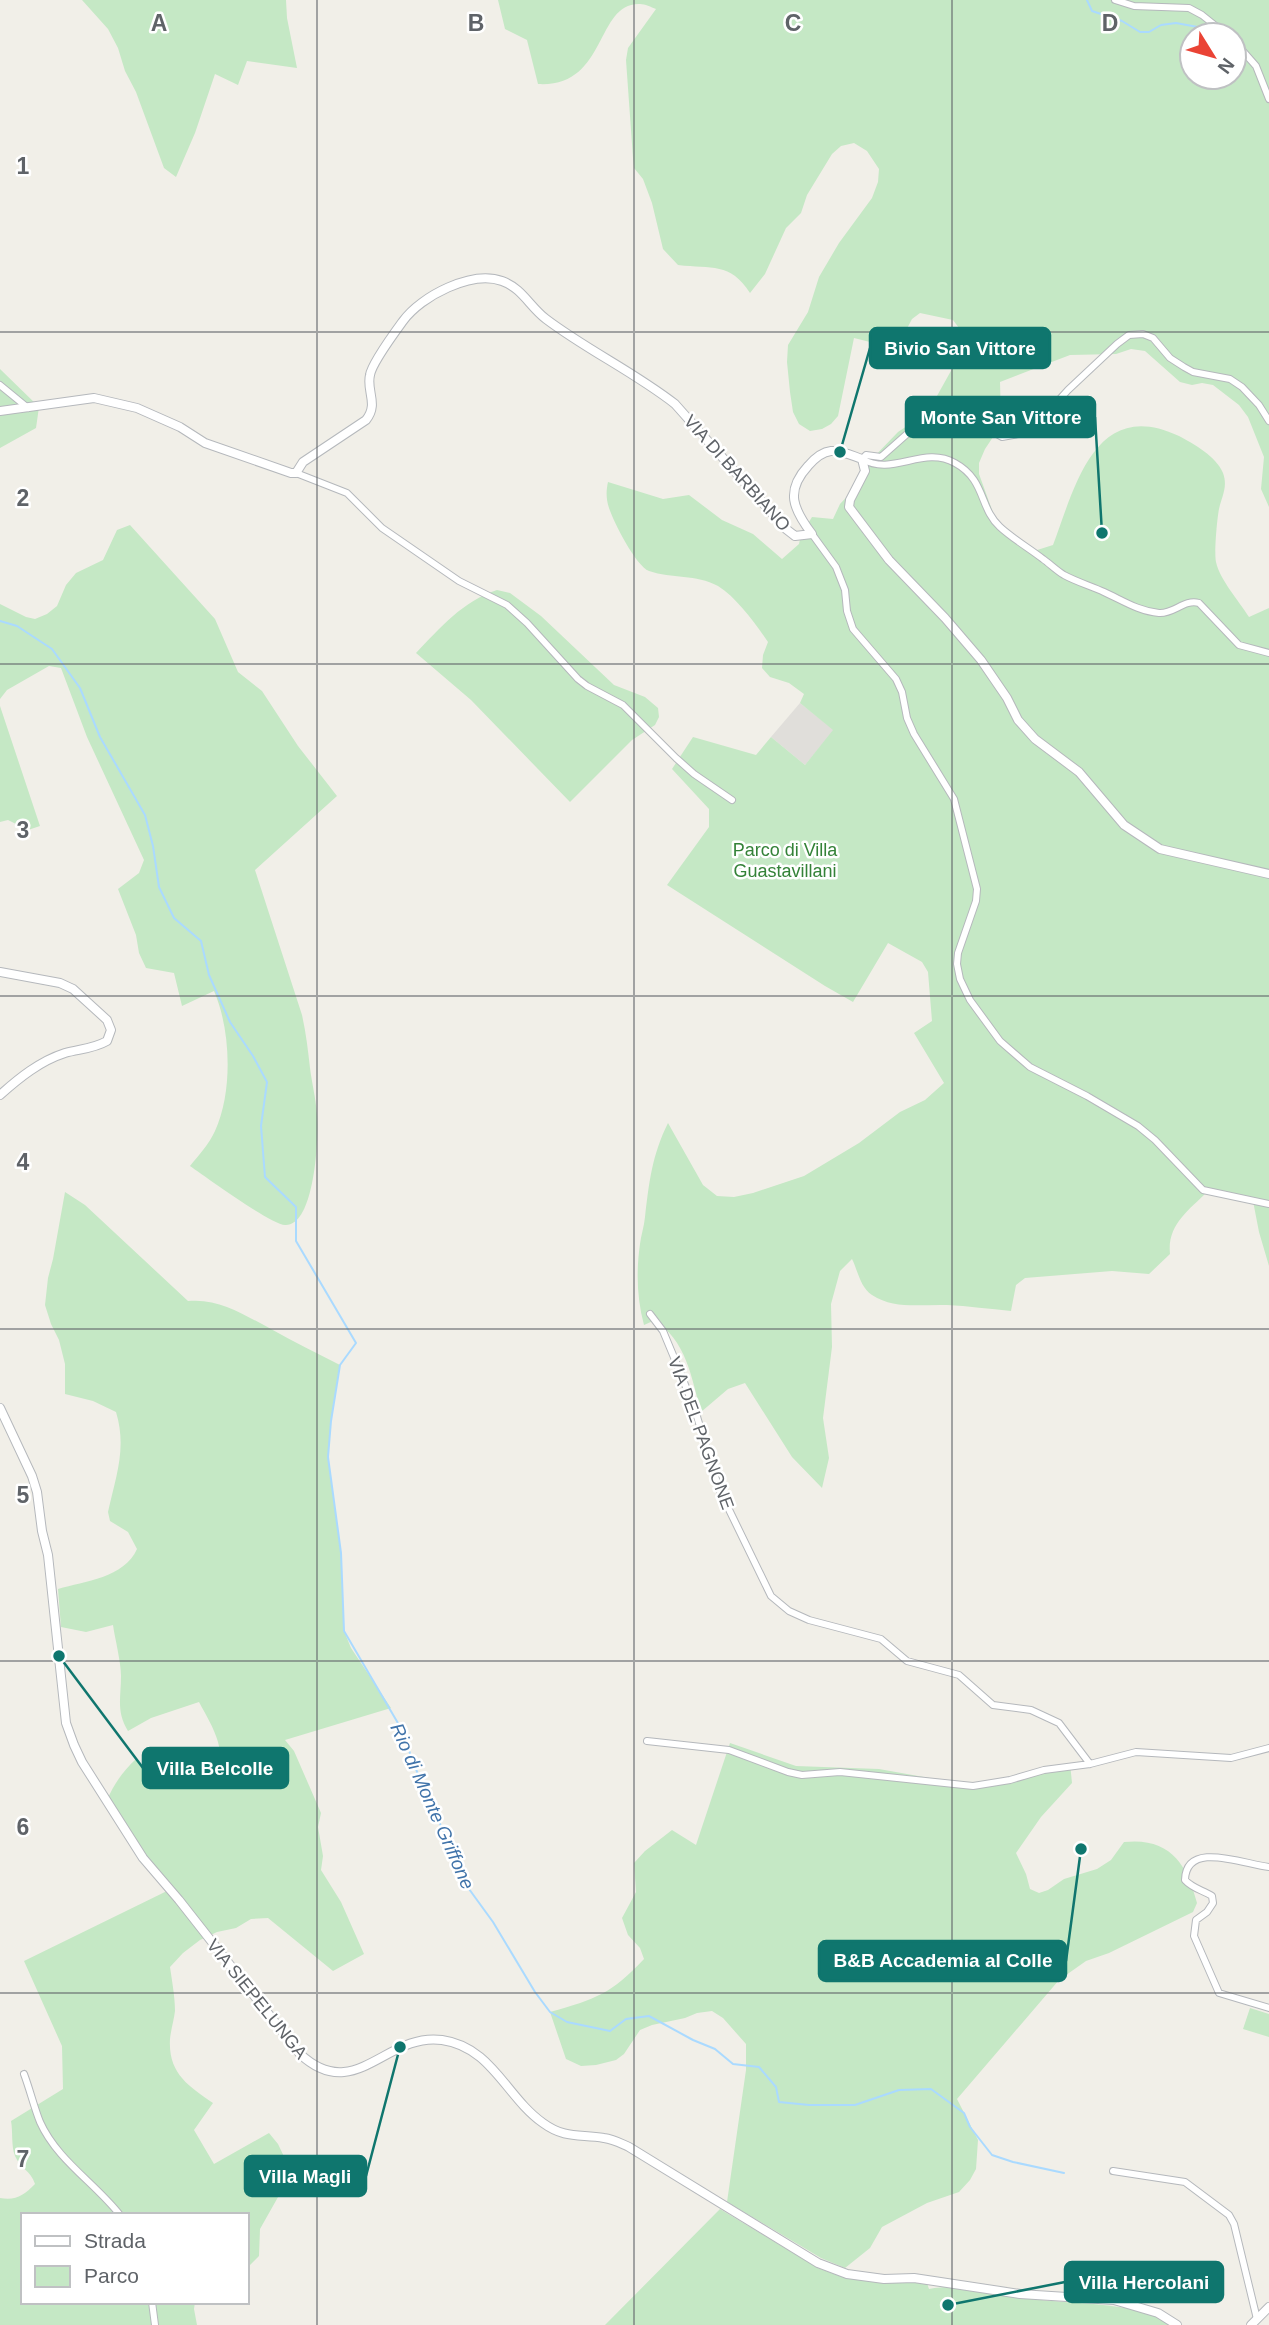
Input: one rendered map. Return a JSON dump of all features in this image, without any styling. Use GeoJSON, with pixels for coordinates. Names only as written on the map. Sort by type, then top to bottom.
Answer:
{"type":"FeatureCollection","features":[{"type":"Feature","properties":{"kind":"street"},"geometry":{"type":"LineString","coordinates":[[1115,0],[1134,6],[1189,8],[1210,21]]}},
{"type":"Feature","properties":{"kind":"street"},"geometry":{"type":"LineString","coordinates":[[1248,57],[1256,66],[1269,99]]}},
{"type":"Feature","properties":{"kind":"street","name":"VIA DI BARBIANO"},"geometry":{"type":"LineString","coordinates":[[296,473],[303,462],[366,420],[372,413],[369,377],[374,362],[405,318],[418,304],[432,295],[470,280],[500,280],[518,290],[543,317],[598,356],[655,388],[675,404],[790,533],[799,537],[812,534],[796,509],[794,492],[799,478],[811,463],[827,451],[835,450],[862,459]]}},
{"type":"Feature","properties":{"kind":"street"},"geometry":{"type":"LineString","coordinates":[[862,459],[866,455],[881,457],[906,434],[935,420],[951,416],[967,417],[1002,437],[1030,432],[1068,390],[1129,335],[1143,334],[1153,338],[1170,358],[1193,372],[1230,379],[1259,405],[1269,422]]}},
{"type":"Feature","properties":{"kind":"street"},"geometry":{"type":"LineString","coordinates":[[0,385],[28,408]]}},
{"type":"Feature","properties":{"kind":"street"},"geometry":{"type":"LineString","coordinates":[[0,411],[94,398],[137,408],[180,427],[205,443],[347,493],[382,528],[459,581],[507,605],[578,679],[623,705],[694,774],[733,800]]}},
{"type":"Feature","properties":{"kind":"street"},"geometry":{"type":"LineString","coordinates":[[862,459],[880,466],[937,456],[953,461],[964,468],[980,487],[989,514],[999,527],[1062,574],[1141,610],[1165,613],[1193,601],[1199,603],[1239,645],[1269,653]]}},
{"type":"Feature","properties":{"kind":"street"},"geometry":{"type":"LineString","coordinates":[[862,459],[865,471],[849,507],[889,560],[981,660],[1007,698],[1018,720],[1035,739],[1079,772],[1124,825],[1160,849],[1269,874]]}},
{"type":"Feature","properties":{"kind":"street"},"geometry":{"type":"LineString","coordinates":[[812,534],[831,557],[842,580],[853,629],[896,679],[914,734],[954,799],[977,889],[976,901],[958,953],[957,964],[961,982],[979,1014],[1000,1041],[1023,1062],[1131,1121],[1155,1140],[1203,1190],[1269,1204]]}},
{"type":"Feature","properties":{"kind":"street"},"geometry":{"type":"LineString","coordinates":[[0,972],[60,983],[73,989],[107,1020],[111,1030],[107,1041],[97,1047],[64,1053],[25,1073],[0,1095]]}},
{"type":"Feature","properties":{"kind":"street","name":"VIA DEL PAGNONE"},"geometry":{"type":"LineString","coordinates":[[650,1314],[663,1331],[695,1410],[719,1489],[771,1596],[789,1611],[809,1620],[881,1639],[907,1661],[959,1675],[993,1705],[1031,1710],[1059,1723],[1090,1764]]}},
{"type":"Feature","properties":{"kind":"street","name":"VIA SIEPELUNGA"},"geometry":{"type":"LineString","coordinates":[[0,1408],[37,1492],[41,1531],[48,1555],[66,1723],[74,1745],[116,1818],[143,1858],[308,2062],[321,2069],[343,2074],[416,2042],[441,2040],[457,2043],[483,2058],[522,2104],[555,2131],[566,2135],[614,2140],[629,2147],[818,2263],[834,2270],[884,2279],[914,2278],[1020,2294],[1114,2300],[1158,2313],[1177,2325]]}},
{"type":"Feature","properties":{"kind":"street"},"geometry":{"type":"LineString","coordinates":[[647,1741],[729,1750],[788,1773],[802,1775],[840,1772],[973,1786],[1010,1780],[1044,1770],[1090,1764],[1136,1752],[1231,1758],[1269,1748]]}},
{"type":"Feature","properties":{"kind":"street"},"geometry":{"type":"LineString","coordinates":[[1269,1867],[1198,1857],[1189,1863],[1185,1870],[1185,1880],[1190,1887],[1212,1896],[1213,1903],[1207,1912],[1196,1920],[1194,1936],[1219,1993],[1269,2008]]}},
{"type":"Feature","properties":{"kind":"street"},"geometry":{"type":"LineString","coordinates":[[24,2074],[41,2122],[53,2142],[118,2213]]}},
{"type":"Feature","properties":{"kind":"street"},"geometry":{"type":"LineString","coordinates":[[1112,2171],[1185,2182],[1229,2216],[1234,2224],[1254,2322]]}},
{"type":"Feature","properties":{"kind":"street"},"geometry":{"type":"LineString","coordinates":[[152,2304],[155,2325]]}},
{"type":"Feature","properties":{"kind":"street"},"geometry":{"type":"LineString","coordinates":[[1254,2322],[1269,2307]]}},
{"type":"Feature","properties":{"kind":"shaded area"},"geometry":{"type":"Polygon","coordinates":[[[800,703],[834,730],[805,765],[771,737],[800,703]]]}},
{"type":"Feature","properties":{"kind":"green space"},"geometry":{"type":"Polygon","coordinates":[[[82,0],[286,0],[297,68],[247,61],[238,85],[215,74],[195,133],[176,177],[164,168],[136,92],[108,29],[82,0]]]}},
{"type":"Feature","properties":{"kind":"green space","name":"Parco di Villa Guastavillani"},"geometry":{"type":"Polygon","coordinates":[[[498,0],[1269,0],[1269,507],[1261,489],[1264,457],[1248,417],[1239,405],[1213,385],[1180,382],[1145,351],[1131,349],[1116,354],[1070,355],[1000,382],[1001,420],[979,463],[979,474],[996,521],[1034,551],[1053,545],[1080,474],[1108,438],[1127,428],[1150,427],[1179,436],[1210,456],[1223,473],[1225,487],[1218,514],[1215,558],[1218,569],[1249,617],[1269,608],[1269,1266],[1253,1201],[1207,1192],[1180,1219],[1172,1235],[1170,1254],[1149,1274],[1112,1271],[1025,1278],[1016,1285],[1011,1311],[955,1305],[890,1303],[868,1292],[852,1259],[840,1271],[831,1304],[832,1347],[823,1418],[829,1458],[822,1488],[792,1457],[745,1383],[728,1389],[701,1412],[691,1373],[673,1337],[653,1321],[644,1325],[638,1265],[652,1169],[668,1123],[703,1185],[717,1196],[734,1197],[753,1193],[804,1176],[859,1143],[900,1112],[925,1100],[944,1083],[914,1033],[932,1021],[928,972],[922,962],[888,943],[853,1002],[667,885],[709,827],[709,809],[672,769],[693,737],[756,755],[771,737],[805,765],[833,730],[800,703],[804,694],[789,683],[770,677],[762,668],[768,642],[732,597],[710,582],[649,571],[638,561],[608,505],[607,489],[608,482],[663,499],[689,495],[722,520],[753,534],[782,559],[799,544],[801,535],[812,517],[833,519],[840,504],[856,487],[870,461],[898,432],[928,412],[952,369],[959,328],[953,320],[920,313],[912,319],[902,338],[886,346],[854,338],[838,416],[822,429],[810,431],[799,424],[793,412],[790,392],[788,345],[808,312],[819,277],[839,243],[872,198],[879,169],[867,151],[854,143],[841,146],[832,154],[807,195],[801,213],[786,228],[765,274],[750,293],[735,276],[710,267],[678,265],[663,249],[652,203],[643,179],[634,168],[626,60],[628,48],[656,9],[640,4],[626,7],[615,16],[589,60],[577,73],[561,82],[538,84],[527,40],[505,29],[498,0]]]}},
{"type":"Feature","properties":{"kind":"green space"},"geometry":{"type":"Polygon","coordinates":[[[0,369],[39,407],[36,428],[0,448],[0,369]]]}},
{"type":"Feature","properties":{"kind":"green space"},"geometry":{"type":"Polygon","coordinates":[[[130,525],[215,619],[238,672],[262,691],[298,746],[337,796],[255,870],[302,1015],[317,1115],[316,1160],[309,1197],[295,1222],[285,1225],[253,1209],[190,1166],[213,1136],[225,1098],[227,1042],[220,1007],[214,991],[182,1006],[174,973],[146,968],[118,889],[139,873],[144,860],[87,737],[61,668],[49,666],[7,690],[0,699],[0,604],[35,619],[47,614],[57,606],[66,585],[76,573],[103,560],[117,530],[130,525]]]}},
{"type":"Feature","properties":{"kind":"green space"},"geometry":{"type":"Polygon","coordinates":[[[497,590],[510,593],[541,616],[614,685],[645,697],[658,708],[659,717],[655,725],[632,740],[570,802],[471,700],[416,653],[463,608],[497,590]]]}},
{"type":"Feature","properties":{"kind":"green space"},"geometry":{"type":"Polygon","coordinates":[[[0,706],[40,826],[28,830],[8,820],[0,822],[0,706]]]}},
{"type":"Feature","properties":{"kind":"green space"},"geometry":{"type":"Polygon","coordinates":[[[65,1192],[85,1205],[188,1301],[211,1302],[231,1309],[340,1365],[328,1457],[341,1553],[344,1631],[351,1648],[391,1708],[285,1740],[294,1751],[321,1813],[318,1827],[323,1856],[321,1870],[341,1902],[364,1954],[333,1971],[268,1918],[251,1919],[236,1928],[217,1932],[200,1940],[170,1967],[175,2006],[170,2039],[172,2061],[181,2077],[213,2103],[194,2130],[214,2164],[269,2133],[278,2144],[289,2167],[282,2190],[260,2229],[259,2256],[248,2267],[248,2213],[21,2213],[21,2304],[195,2304],[197,2325],[0,2325],[0,2198],[11,2199],[19,2196],[35,2184],[15,2156],[11,2121],[63,2089],[62,2046],[24,1961],[169,1890],[107,1800],[119,1778],[131,1764],[136,1759],[158,1778],[172,1784],[194,1784],[212,1774],[220,1755],[218,1742],[199,1702],[151,1718],[128,1731],[120,1704],[121,1670],[113,1625],[86,1632],[61,1627],[58,1589],[113,1572],[131,1559],[137,1549],[128,1532],[110,1521],[108,1512],[117,1474],[121,1438],[116,1412],[93,1401],[65,1394],[65,1364],[45,1305],[65,1192]]]}},
{"type":"Feature","properties":{"kind":"green space"},"geometry":{"type":"Polygon","coordinates":[[[730,1743],[796,1766],[879,1769],[974,1786],[1070,1763],[1072,1783],[1041,1817],[1016,1853],[1030,1889],[1039,1893],[1048,1890],[1064,1879],[1097,1869],[1111,1860],[1124,1842],[1140,1842],[1153,1844],[1174,1856],[1188,1876],[1197,1903],[1193,1912],[1109,1953],[1086,1961],[1059,1980],[957,2099],[978,2140],[976,2169],[970,2180],[959,2192],[927,2203],[882,2227],[870,2248],[845,2268],[821,2258],[727,2202],[746,2070],[746,2044],[723,2018],[712,2011],[652,2025],[640,2030],[624,2054],[616,2060],[581,2066],[566,2059],[550,2012],[602,1994],[644,1959],[640,1948],[628,1935],[622,1918],[636,1892],[634,1863],[672,1830],[696,1845],[730,1743]]]}},
{"type":"Feature","properties":{"kind":"green space"},"geometry":{"type":"Polygon","coordinates":[[[1250,2008],[1269,2014],[1269,2037],[1243,2029],[1250,2008]]]}},
{"type":"Feature","properties":{"kind":"green space"},"geometry":{"type":"Polygon","coordinates":[[[720,2209],[818,2268],[839,2276],[899,2283],[927,2283],[929,2289],[971,2288],[1041,2300],[1128,2308],[1146,2312],[1173,2325],[605,2325],[720,2209]]]}},
{"type":"Feature","properties":{"kind":"waterway"},"geometry":{"type":"LineString","coordinates":[[1087,0],[1092,11],[1122,21],[1140,32],[1149,32],[1161,25],[1178,23]]}},
{"type":"Feature","properties":{"kind":"waterway","name":"Rio di Monte Griffone"},"geometry":{"type":"LineString","coordinates":[[0,621],[17,626],[52,649],[80,688],[100,737],[145,815],[159,887],[174,918],[201,941],[209,975],[230,1022],[267,1082],[261,1126],[265,1177],[296,1207],[296,1241],[356,1343],[340,1365],[328,1457],[341,1553],[344,1631],[402,1730],[461,1878],[493,1922],[535,1992],[550,2012],[567,2022],[610,2031],[626,2019],[649,2016],[715,2049],[733,2064],[759,2067],[776,2087],[779,2102],[855,2105],[899,2090],[931,2089],[964,2113],[970,2127],[992,2155],[1064,2173]]}},
{"type":"Feature","properties":{"kind":"place","name":"Bivio San Vittore"},"geometry":{"type":"Point","coordinates":[840,452]}},
{"type":"Feature","properties":{"kind":"place","name":"Monte San Vittore"},"geometry":{"type":"Point","coordinates":[1102,533]}},
{"type":"Feature","properties":{"kind":"place","name":"Villa Belcolle"},"geometry":{"type":"Point","coordinates":[59,1656]}},
{"type":"Feature","properties":{"kind":"place","name":"B&B Accademia al Colle"},"geometry":{"type":"Point","coordinates":[1081,1849]}},
{"type":"Feature","properties":{"kind":"place","name":"Villa Magli"},"geometry":{"type":"Point","coordinates":[400,2047]}},
{"type":"Feature","properties":{"kind":"place","name":"Villa Hercolani"},"geometry":{"type":"Point","coordinates":[948,2305]}}]}
